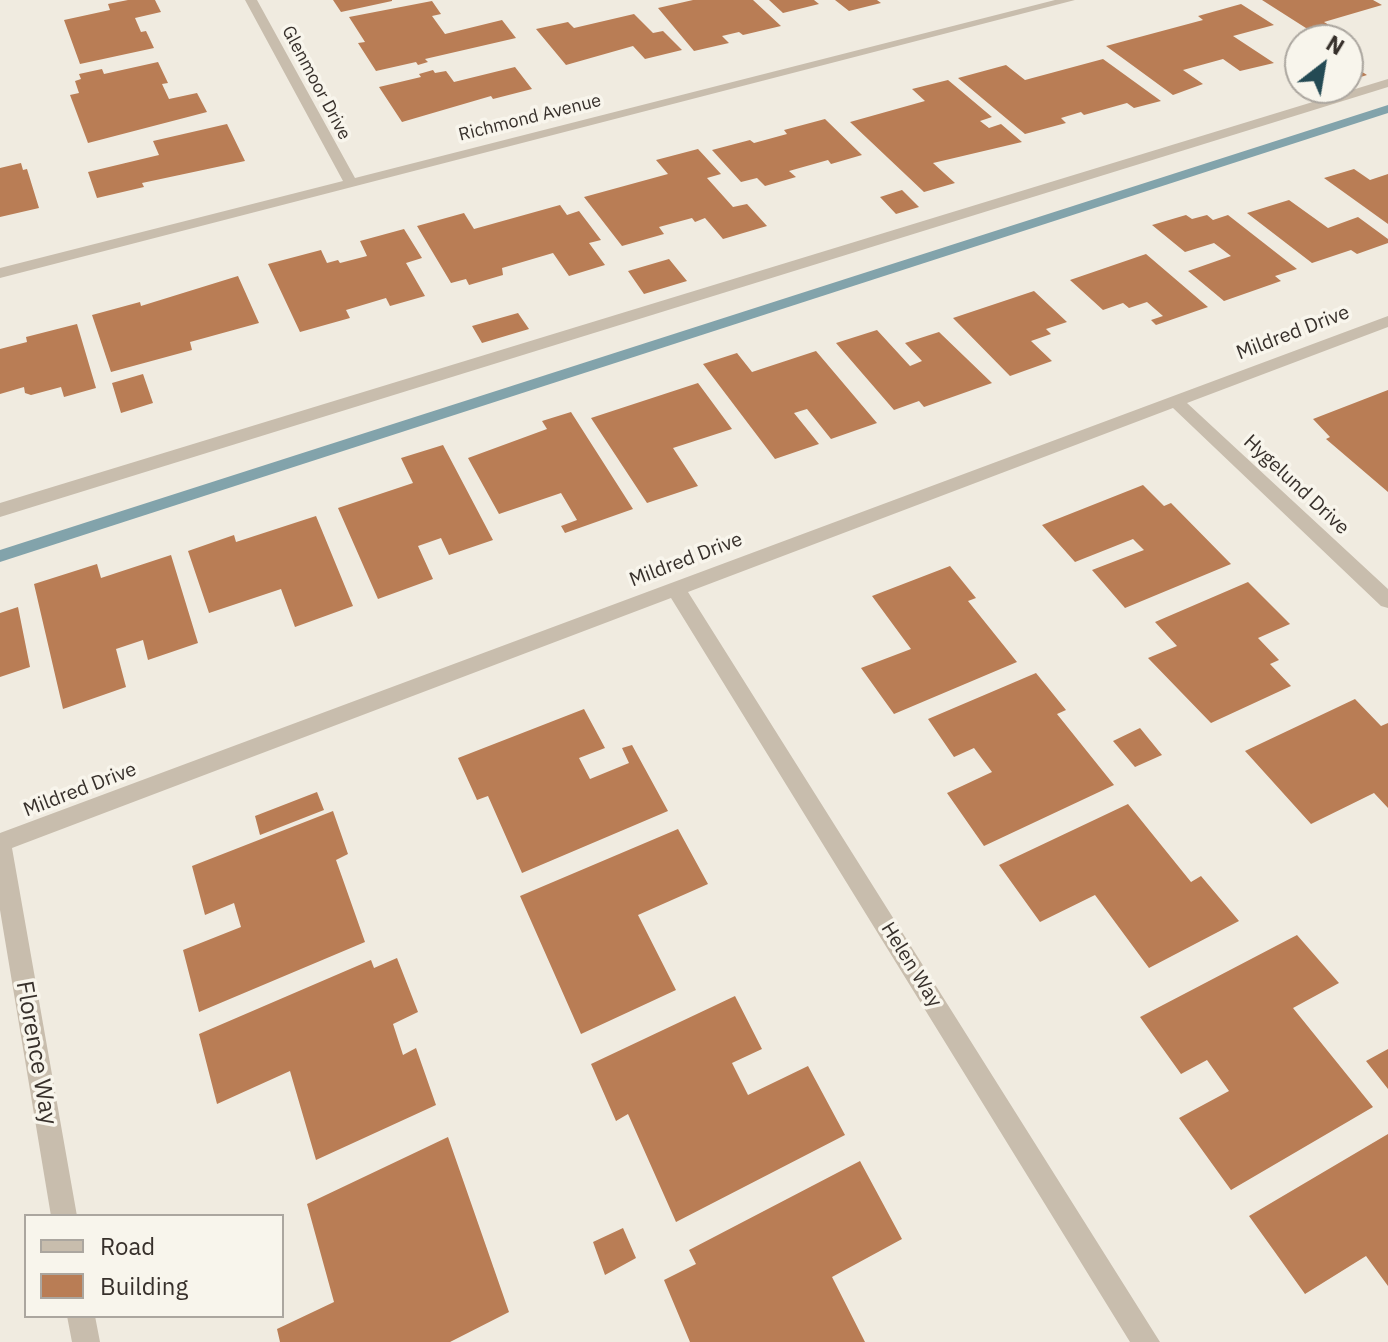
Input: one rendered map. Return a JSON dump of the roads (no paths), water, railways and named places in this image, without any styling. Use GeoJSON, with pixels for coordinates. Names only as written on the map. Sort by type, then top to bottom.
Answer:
{"type":"FeatureCollection","features":[{"type":"Feature","properties":{"kind":"street","name":"Glenmoor Drive"},"geometry":{"type":"LineString","coordinates":[[251,0],[350,182]]}},
{"type":"Feature","properties":{"kind":"street","name":"Richmond Avenue"},"geometry":{"type":"LineString","coordinates":[[0,273],[1065,0]]}},
{"type":"Feature","properties":{"kind":"street"},"geometry":{"type":"LineString","coordinates":[[0,510],[1388,83]]}},
{"type":"Feature","properties":{"kind":"street","name":"Mildred Drive"},"geometry":{"type":"LineString","coordinates":[[0,843],[1388,321]]}},
{"type":"Feature","properties":{"kind":"street","name":"Hygelund Drive"},"geometry":{"type":"LineString","coordinates":[[1175,401],[1388,601]]}},
{"type":"Feature","properties":{"kind":"street","name":"Helen Way"},"geometry":{"type":"LineString","coordinates":[[675,588],[1146,1342]]}},
{"type":"Feature","properties":{"kind":"street","name":"Florence Way"},"geometry":{"type":"LineString","coordinates":[[0,843],[64,1214]]}},
{"type":"Feature","properties":{"kind":"street"},"geometry":{"type":"LineString","coordinates":[[81,1318],[86,1342]]}},
{"type":"Feature","properties":{"kind":"waterway"},"geometry":{"type":"LineString","coordinates":[[0,556],[1388,109]]}}]}
